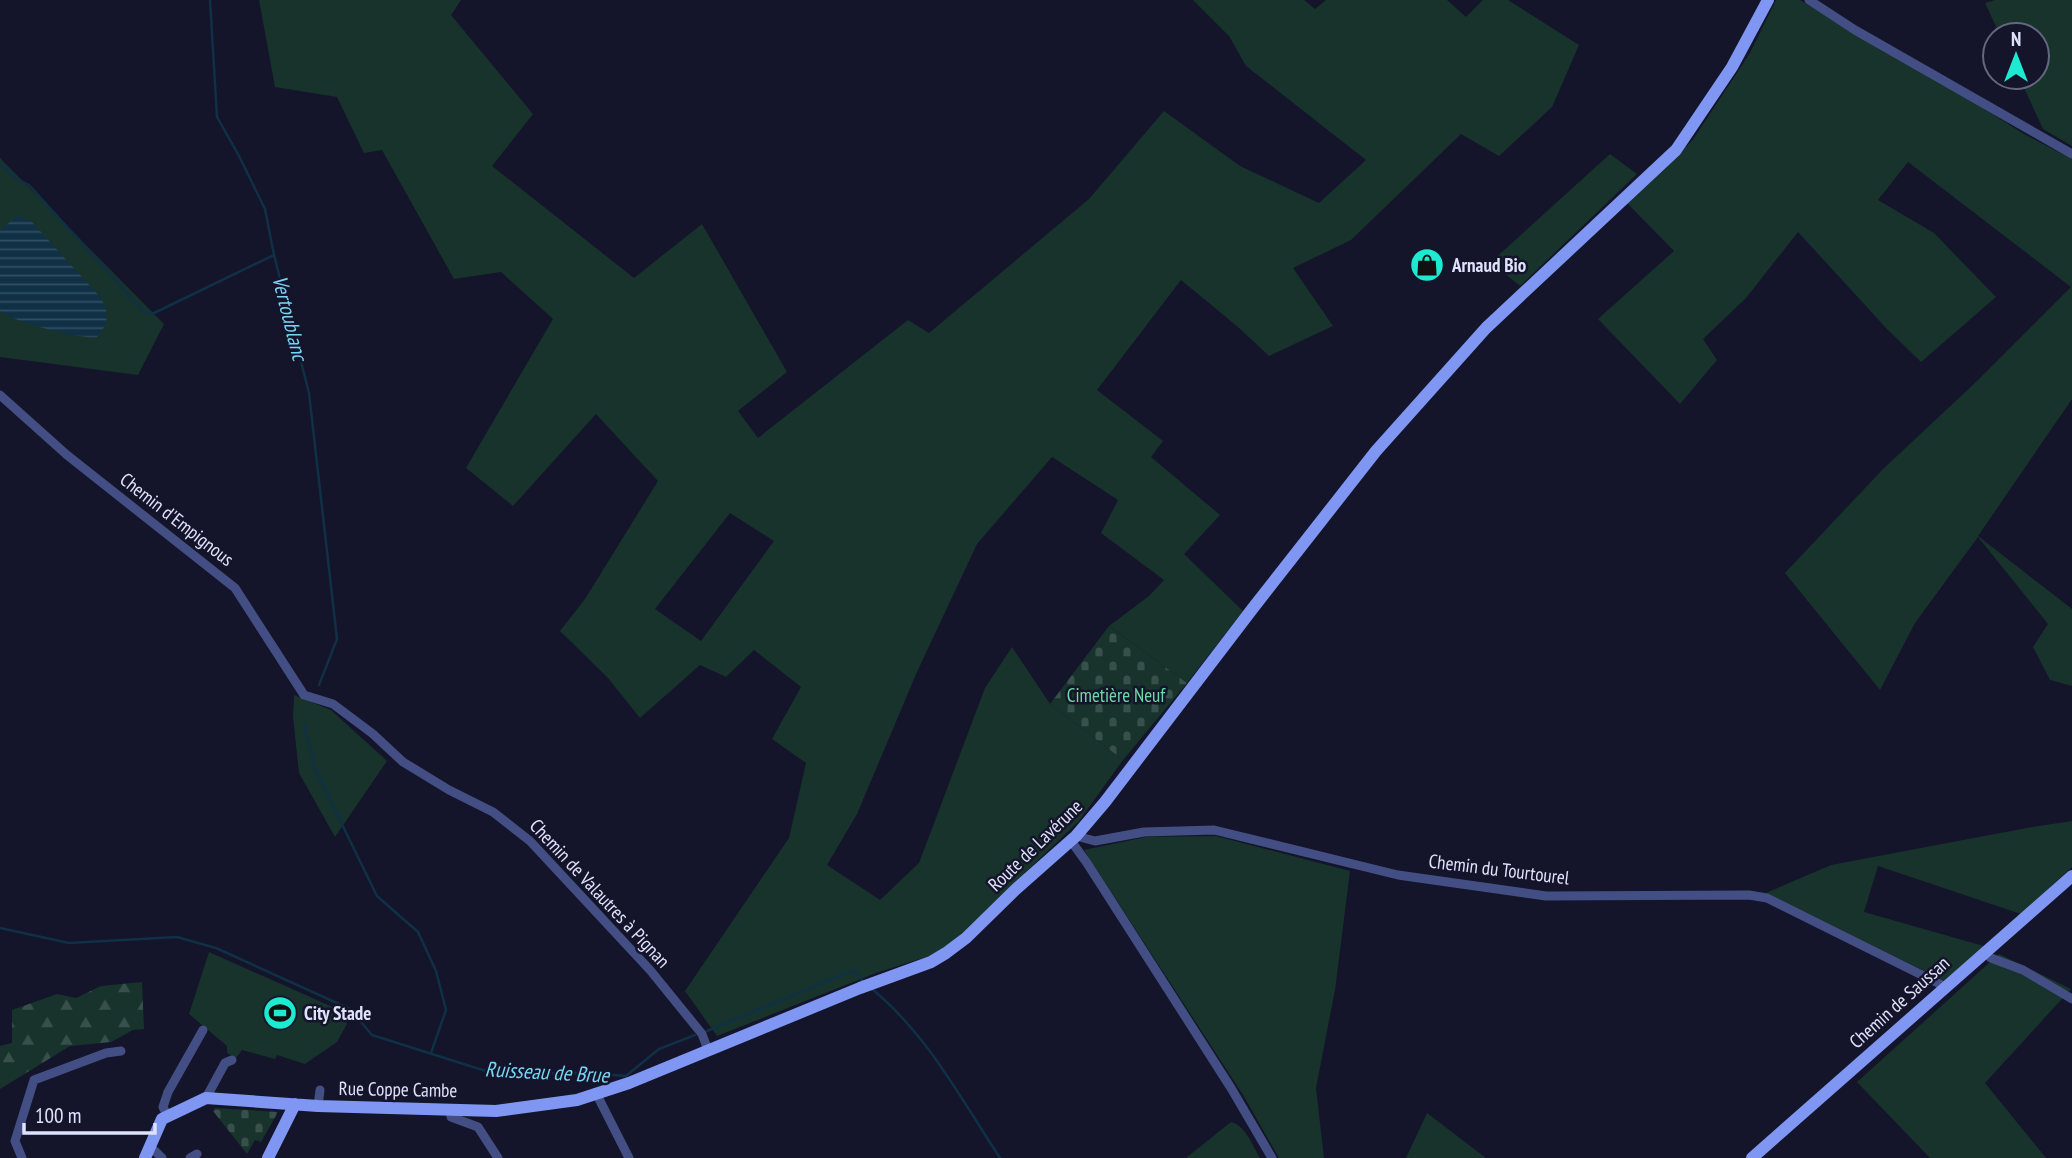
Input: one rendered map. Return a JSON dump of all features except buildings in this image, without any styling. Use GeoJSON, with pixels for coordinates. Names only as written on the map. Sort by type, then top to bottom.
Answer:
{"type":"FeatureCollection","features":[{"type":"Feature","properties":{"kind":"street","name":"Route de Lavérune"},"geometry":{"type":"LineString","coordinates":[[629,1083],[860,988],[931,962],[958,944],[1073,839],[1105,802],[1376,451],[1486,328],[1676,150],[1732,68],[1768,0]]}},
{"type":"Feature","properties":{"kind":"street"},"geometry":{"type":"LineString","coordinates":[[1809,0],[1855,30],[2072,154]]}},
{"type":"Feature","properties":{"kind":"street","name":"Chemin d'Empignous"},"geometry":{"type":"LineString","coordinates":[[0,396],[67,455],[235,588],[304,695]]}},
{"type":"Feature","properties":{"kind":"street","name":"Chemin de Valautres à Pignan"},"geometry":{"type":"LineString","coordinates":[[304,695],[333,704],[373,734],[403,762],[449,790],[493,812],[530,841],[664,987],[702,1034],[708,1050]]}},
{"type":"Feature","properties":{"kind":"street","name":"Chemin du Tourtourel"},"geometry":{"type":"LineString","coordinates":[[1073,839],[1095,841],[1144,832],[1214,831],[1398,874],[1546,896],[1749,895],[1766,898],[1946,987]]}},
{"type":"Feature","properties":{"kind":"street"},"geometry":{"type":"LineString","coordinates":[[1073,839],[1231,1088],[1272,1158]]}},
{"type":"Feature","properties":{"kind":"street","name":"Chemin de Saussan"},"geometry":{"type":"LineString","coordinates":[[1752,1158],[2072,876]]}},
{"type":"Feature","properties":{"kind":"street"},"geometry":{"type":"LineString","coordinates":[[1984,953],[2023,970],[2072,999]]}},
{"type":"Feature","properties":{"kind":"street"},"geometry":{"type":"LineString","coordinates":[[147,1154],[159,1123],[167,1115],[163,1107],[168,1092],[203,1030]]}},
{"type":"Feature","properties":{"kind":"street"},"geometry":{"type":"LineString","coordinates":[[22,1158],[15,1141],[34,1080],[106,1053],[121,1051]]}},
{"type":"Feature","properties":{"kind":"street"},"geometry":{"type":"LineString","coordinates":[[206,1098],[225,1063],[232,1060]]}},
{"type":"Feature","properties":{"kind":"street","name":"Rue Coppe Cambe"},"geometry":{"type":"LineString","coordinates":[[167,1115],[206,1098],[318,1106],[496,1111],[597,1095],[629,1083]]}},
{"type":"Feature","properties":{"kind":"street"},"geometry":{"type":"LineString","coordinates":[[318,1106],[320,1090]]}},
{"type":"Feature","properties":{"kind":"street"},"geometry":{"type":"LineString","coordinates":[[597,1095],[629,1158]]}},
{"type":"Feature","properties":{"kind":"street"},"geometry":{"type":"LineString","coordinates":[[268,1158],[295,1104]]}},
{"type":"Feature","properties":{"kind":"street"},"geometry":{"type":"LineString","coordinates":[[450,1109],[451,1116],[478,1127],[498,1158]]}},
{"type":"Feature","properties":{"kind":"street"},"geometry":{"type":"LineString","coordinates":[[147,1154],[155,1151],[162,1158]]}},
{"type":"Feature","properties":{"kind":"green space"},"geometry":{"type":"Polygon","coordinates":[[[259,0],[461,0],[451,15],[533,114],[492,166],[634,278],[702,224],[787,372],[738,411],[758,438],[908,320],[929,333],[1089,199],[1164,111],[1240,166],[1319,203],[1366,160],[1246,66],[1229,36],[1193,0],[1304,0],[1315,9],[1326,0],[1447,0],[1466,17],[1483,0],[1508,0],[1579,45],[1552,107],[1499,156],[1461,134],[1351,240],[1293,268],[1333,326],[1269,356],[1181,280],[1097,390],[1163,441],[1151,457],[1220,515],[1184,554],[1243,611],[1187,683],[1109,626],[1149,596],[1164,580],[1101,533],[1118,500],[1052,457],[977,544],[917,672],[857,814],[827,865],[880,900],[919,863],[985,688],[1012,647],[1050,704],[1123,760],[1079,821],[952,943],[929,956],[876,973],[717,1036],[685,991],[789,838],[806,763],[772,739],[801,687],[754,650],[726,677],[700,665],[640,718],[608,678],[560,631],[585,599],[658,481],[596,414],[513,506],[466,468],[553,319],[501,272],[454,279],[382,150],[364,153],[337,97],[275,87],[259,0]],[[730,513],[655,609],[701,641],[774,541],[730,513]]]}},
{"type":"Feature","properties":{"kind":"green space"},"geometry":{"type":"Polygon","coordinates":[[[1776,0],[1800,0],[2024,134],[2072,159],[2072,399],[1978,536],[2072,609],[2072,686],[2050,680],[2033,647],[2048,624],[1978,537],[1915,623],[1880,690],[1785,573],[1882,470],[1976,382],[2071,287],[1908,162],[1878,200],[1934,233],[1996,297],[1921,362],[1798,232],[1746,298],[1703,339],[1717,360],[1680,404],[1598,319],[1674,251],[1627,203],[1692,141],[1750,53],[1776,0]]]}},
{"type":"Feature","properties":{"kind":"green space"},"geometry":{"type":"Polygon","coordinates":[[[1995,0],[2072,0],[2072,146],[2043,129],[2025,91],[2051,91],[2051,21],[1993,21],[1985,3],[1995,0]]]}},
{"type":"Feature","properties":{"kind":"green space"},"geometry":{"type":"Polygon","coordinates":[[[1610,154],[1637,174],[1520,286],[1491,262],[1610,154]]]}},
{"type":"Feature","properties":{"kind":"green space"},"geometry":{"type":"Polygon","coordinates":[[[0,158],[164,324],[138,375],[0,357],[0,158]]]}},
{"type":"Feature","properties":{"kind":"green space","name":"Cimetière Neuf"},"geometry":{"type":"Polygon","coordinates":[[[1109,626],[1187,683],[1123,760],[1050,704],[1109,626]]]}},
{"type":"Feature","properties":{"kind":"green space"},"geometry":{"type":"Polygon","coordinates":[[[294,695],[331,710],[387,761],[335,837],[299,773],[293,717],[294,695]]]}},
{"type":"Feature","properties":{"kind":"green space"},"geometry":{"type":"Polygon","coordinates":[[[2072,821],[2072,867],[2021,914],[1878,866],[1864,912],[1987,947],[1945,981],[1766,893],[1831,865],[2072,821]]]}},
{"type":"Feature","properties":{"kind":"green space"},"geometry":{"type":"Polygon","coordinates":[[[1216,836],[1350,871],[1335,990],[1316,1088],[1324,1158],[1279,1158],[1243,1095],[1084,850],[1146,837],[1216,836]]]}},
{"type":"Feature","properties":{"kind":"green space"},"geometry":{"type":"Polygon","coordinates":[[[209,952],[344,1012],[347,1024],[337,1042],[305,1064],[277,1055],[275,1059],[242,1050],[236,1058],[227,1053],[227,1046],[189,1014],[209,952]]]}},
{"type":"Feature","properties":{"kind":"green space"},"geometry":{"type":"Polygon","coordinates":[[[1999,954],[2071,989],[1985,1083],[2046,1158],[1930,1158],[1857,1082],[1999,954]]]}},
{"type":"Feature","properties":{"kind":"green space"},"geometry":{"type":"Polygon","coordinates":[[[142,982],[144,1029],[133,1030],[111,1042],[70,1046],[0,1089],[0,1046],[12,1043],[12,1010],[57,994],[76,998],[101,986],[142,982]]]}},
{"type":"Feature","properties":{"kind":"green space"},"geometry":{"type":"Polygon","coordinates":[[[215,1108],[278,1112],[261,1142],[255,1140],[247,1154],[213,1111],[215,1108]]]}},
{"type":"Feature","properties":{"kind":"green space"},"geometry":{"type":"Polygon","coordinates":[[[1427,1113],[1486,1158],[1406,1158],[1427,1113]]]}},
{"type":"Feature","properties":{"kind":"green space"},"geometry":{"type":"Polygon","coordinates":[[[1231,1122],[1240,1127],[1260,1158],[1186,1158],[1231,1122]]]}},
{"type":"Feature","properties":{"kind":"water"},"geometry":{"type":"Polygon","coordinates":[[[17,216],[30,220],[101,298],[106,318],[104,328],[97,337],[77,336],[48,329],[0,311],[0,230],[17,216]]]}},
{"type":"Feature","properties":{"kind":"waterway","name":"Vertoublanc"},"geometry":{"type":"LineString","coordinates":[[210,0],[217,117],[265,209],[309,393],[337,639],[319,685]]}},
{"type":"Feature","properties":{"kind":"waterway","name":"Vertoublanc"},"geometry":{"type":"LineString","coordinates":[[0,163],[15,178],[29,185],[145,313],[152,314],[274,255]]}},
{"type":"Feature","properties":{"kind":"waterway","name":"Vertoublanc"},"geometry":{"type":"LineString","coordinates":[[304,724],[315,769],[377,896],[418,932],[436,971],[446,1010],[431,1053]]}},
{"type":"Feature","properties":{"kind":"waterway","name":"Ruisseau de Brue"},"geometry":{"type":"LineString","coordinates":[[0,928],[69,943],[177,937],[216,948],[350,1009],[372,1035],[492,1073],[587,1073],[626,1076],[659,1049],[695,1035]]}},
{"type":"Feature","properties":{"kind":"waterway","name":"Ruisseau de Brue"},"geometry":{"type":"LineString","coordinates":[[707,1031],[854,970],[864,983]]}},
{"type":"Feature","properties":{"kind":"waterway","name":"Ruisseau de Brue"},"geometry":{"type":"LineString","coordinates":[[872,989],[910,1026],[926,1047],[1000,1158]]}},
{"type":"Feature","properties":{"kind":"place","name":"Arnaud Bio"},"geometry":{"type":"Point","coordinates":[1427,265]}},
{"type":"Feature","properties":{"kind":"place","name":"City Stade"},"geometry":{"type":"Point","coordinates":[280,1013]}}]}
